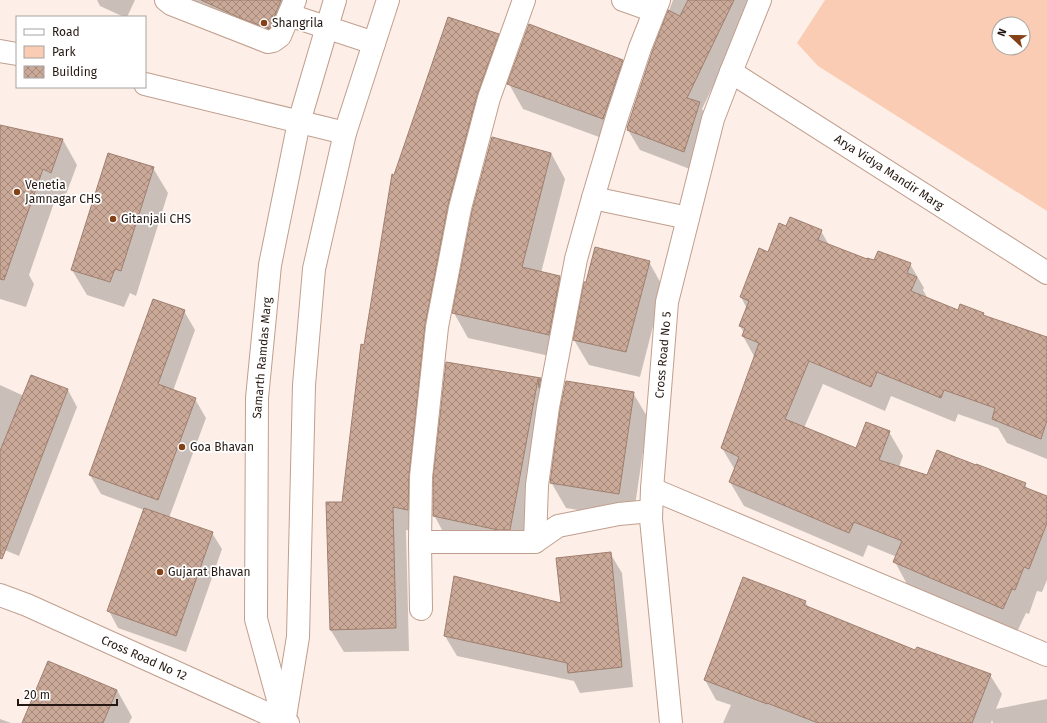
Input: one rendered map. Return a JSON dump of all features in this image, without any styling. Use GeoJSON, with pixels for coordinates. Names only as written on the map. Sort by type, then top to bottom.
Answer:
{"type":"FeatureCollection","features":[{"type":"Feature","properties":{"kind":"street"},"geometry":{"type":"LineString","coordinates":[[166,0],[171,4],[268,42],[273,41],[280,36],[292,7],[327,28],[374,43]]}},
{"type":"Feature","properties":{"kind":"street","name":"Samarth Ramdas Marg"},"geometry":{"type":"LineString","coordinates":[[286,722],[256,619],[257,398],[270,265],[299,122],[335,0]]}},
{"type":"Feature","properties":{"kind":"street"},"geometry":{"type":"LineString","coordinates":[[286,722],[298,637],[304,385],[314,269],[345,133],[388,0]]}},
{"type":"Feature","properties":{"kind":"street"},"geometry":{"type":"LineString","coordinates":[[421,609],[421,477],[437,327],[460,208],[489,98],[524,0]]}},
{"type":"Feature","properties":{"kind":"street"},"geometry":{"type":"LineString","coordinates":[[535,542],[537,485],[548,407],[576,259],[617,117],[637,55],[656,6],[623,0]]}},
{"type":"Feature","properties":{"kind":"street","name":"Cross Road No 5"},"geometry":{"type":"LineString","coordinates":[[670,723],[652,526],[652,488],[667,302],[713,119],[760,0]]}},
{"type":"Feature","properties":{"kind":"street"},"geometry":{"type":"LineString","coordinates":[[0,51],[16,54]]}},
{"type":"Feature","properties":{"kind":"street","name":"Arya Vidya Mandir Marg"},"geometry":{"type":"LineString","coordinates":[[731,72],[1047,273]]}},
{"type":"Feature","properties":{"kind":"street"},"geometry":{"type":"LineString","coordinates":[[146,84],[345,133]]}},
{"type":"Feature","properties":{"kind":"street"},"geometry":{"type":"LineString","coordinates":[[593,198],[688,218]]}},
{"type":"Feature","properties":{"kind":"street"},"geometry":{"type":"LineString","coordinates":[[652,488],[1047,655]]}},
{"type":"Feature","properties":{"kind":"street"},"geometry":{"type":"LineString","coordinates":[[420,542],[535,542],[558,526],[619,514],[652,511]]}},
{"type":"Feature","properties":{"kind":"street","name":"Cross Road No 12"},"geometry":{"type":"LineString","coordinates":[[0,595],[27,605],[286,722]]}},
{"type":"Feature","properties":{"kind":"green space"},"geometry":{"type":"Polygon","coordinates":[[[825,0],[1047,0],[1047,211],[818,66],[797,43],[825,0]]]}},
{"type":"Feature","properties":{"kind":"building","name":"Shangrila"},"geometry":{"type":"Polygon","coordinates":[[[201,0],[281,0],[269,29],[240,18],[201,0]]]}},
{"type":"Feature","properties":{"kind":"building"},"geometry":{"type":"Polygon","coordinates":[[[688,0],[734,0],[687,98],[700,102],[684,152],[627,130],[627,128],[652,52],[668,10],[680,16],[688,0]]]}},
{"type":"Feature","properties":{"kind":"building"},"geometry":{"type":"Polygon","coordinates":[[[448,17],[499,34],[477,95],[448,205],[425,325],[409,476],[408,510],[393,507],[396,628],[330,630],[326,502],[342,502],[361,344],[364,345],[392,174],[394,175],[448,17]]]}},
{"type":"Feature","properties":{"kind":"building"},"geometry":{"type":"Polygon","coordinates":[[[529,24],[623,60],[603,119],[507,84],[529,24]]]}},
{"type":"Feature","properties":{"kind":"building","name":"Venetia Jamnagar CHS"},"geometry":{"type":"Polygon","coordinates":[[[0,125],[63,139],[51,173],[43,169],[4,280],[0,279],[0,125]]]}},
{"type":"Feature","properties":{"kind":"building"},"geometry":{"type":"Polygon","coordinates":[[[492,137],[551,153],[522,267],[560,276],[549,335],[452,313],[472,211],[492,137]]]}},
{"type":"Feature","properties":{"kind":"building","name":"Gitanjali CHS"},"geometry":{"type":"Polygon","coordinates":[[[108,153],[154,167],[121,271],[115,269],[110,282],[71,270],[108,153]]]}},
{"type":"Feature","properties":{"kind":"building"},"geometry":{"type":"Polygon","coordinates":[[[790,217],[822,230],[818,240],[867,259],[874,260],[878,251],[911,263],[907,273],[917,277],[911,291],[958,310],[960,304],[984,313],[983,315],[1047,337],[1047,420],[1041,439],[992,419],[995,408],[944,390],[941,398],[877,372],[871,387],[809,361],[785,419],[856,448],[866,422],[890,431],[879,460],[927,475],[937,450],[1026,483],[1024,487],[1047,496],[1047,523],[1029,569],[1024,567],[1015,590],[1012,589],[1003,609],[893,562],[902,541],[854,522],[849,533],[729,482],[739,457],[721,448],[759,343],[742,336],[745,328],[739,326],[749,301],[740,297],[759,248],[768,252],[779,223],[786,226],[790,217]]]}},
{"type":"Feature","properties":{"kind":"building"},"geometry":{"type":"Polygon","coordinates":[[[595,247],[650,261],[626,352],[573,340],[584,282],[586,282],[595,247]]]}},
{"type":"Feature","properties":{"kind":"building"},"geometry":{"type":"Polygon","coordinates":[[[153,299],[185,310],[158,384],[196,398],[158,500],[89,475],[153,299]]]}},
{"type":"Feature","properties":{"kind":"building"},"geometry":{"type":"Polygon","coordinates":[[[446,362],[541,378],[539,388],[538,379],[510,530],[498,530],[433,516],[433,478],[446,362]]]}},
{"type":"Feature","properties":{"kind":"building"},"geometry":{"type":"Polygon","coordinates":[[[31,375],[68,389],[2,559],[0,558],[0,451],[31,375]]]}},
{"type":"Feature","properties":{"kind":"building"},"geometry":{"type":"Polygon","coordinates":[[[566,381],[634,392],[619,494],[550,483],[560,409],[566,381]]]}},
{"type":"Feature","properties":{"kind":"building","name":"Gujarat Bhavan"},"geometry":{"type":"Polygon","coordinates":[[[144,508],[213,532],[176,636],[107,611],[144,508]]]}},
{"type":"Feature","properties":{"kind":"building"},"geometry":{"type":"Polygon","coordinates":[[[611,552],[622,667],[568,673],[567,663],[444,636],[454,576],[561,603],[556,558],[611,552]]]}},
{"type":"Feature","properties":{"kind":"building"},"geometry":{"type":"Polygon","coordinates":[[[743,577],[806,601],[804,605],[915,650],[917,647],[991,674],[972,723],[818,723],[704,680],[743,577]]]}},
{"type":"Feature","properties":{"kind":"building"},"geometry":{"type":"Polygon","coordinates":[[[48,661],[117,690],[103,723],[22,723],[48,661]]]}},
{"type":"Feature","properties":{"kind":"place","name":"Shangrila"},"geometry":{"type":"Point","coordinates":[264,23]}},
{"type":"Feature","properties":{"kind":"place","name":"Venetia Jamnagar CHS"},"geometry":{"type":"Point","coordinates":[17,192]}},
{"type":"Feature","properties":{"kind":"place","name":"Gitanjali CHS"},"geometry":{"type":"Point","coordinates":[113,219]}},
{"type":"Feature","properties":{"kind":"place","name":"Goa Bhavan"},"geometry":{"type":"Point","coordinates":[182,447]}},
{"type":"Feature","properties":{"kind":"place","name":"Gujarat Bhavan"},"geometry":{"type":"Point","coordinates":[160,572]}}]}
